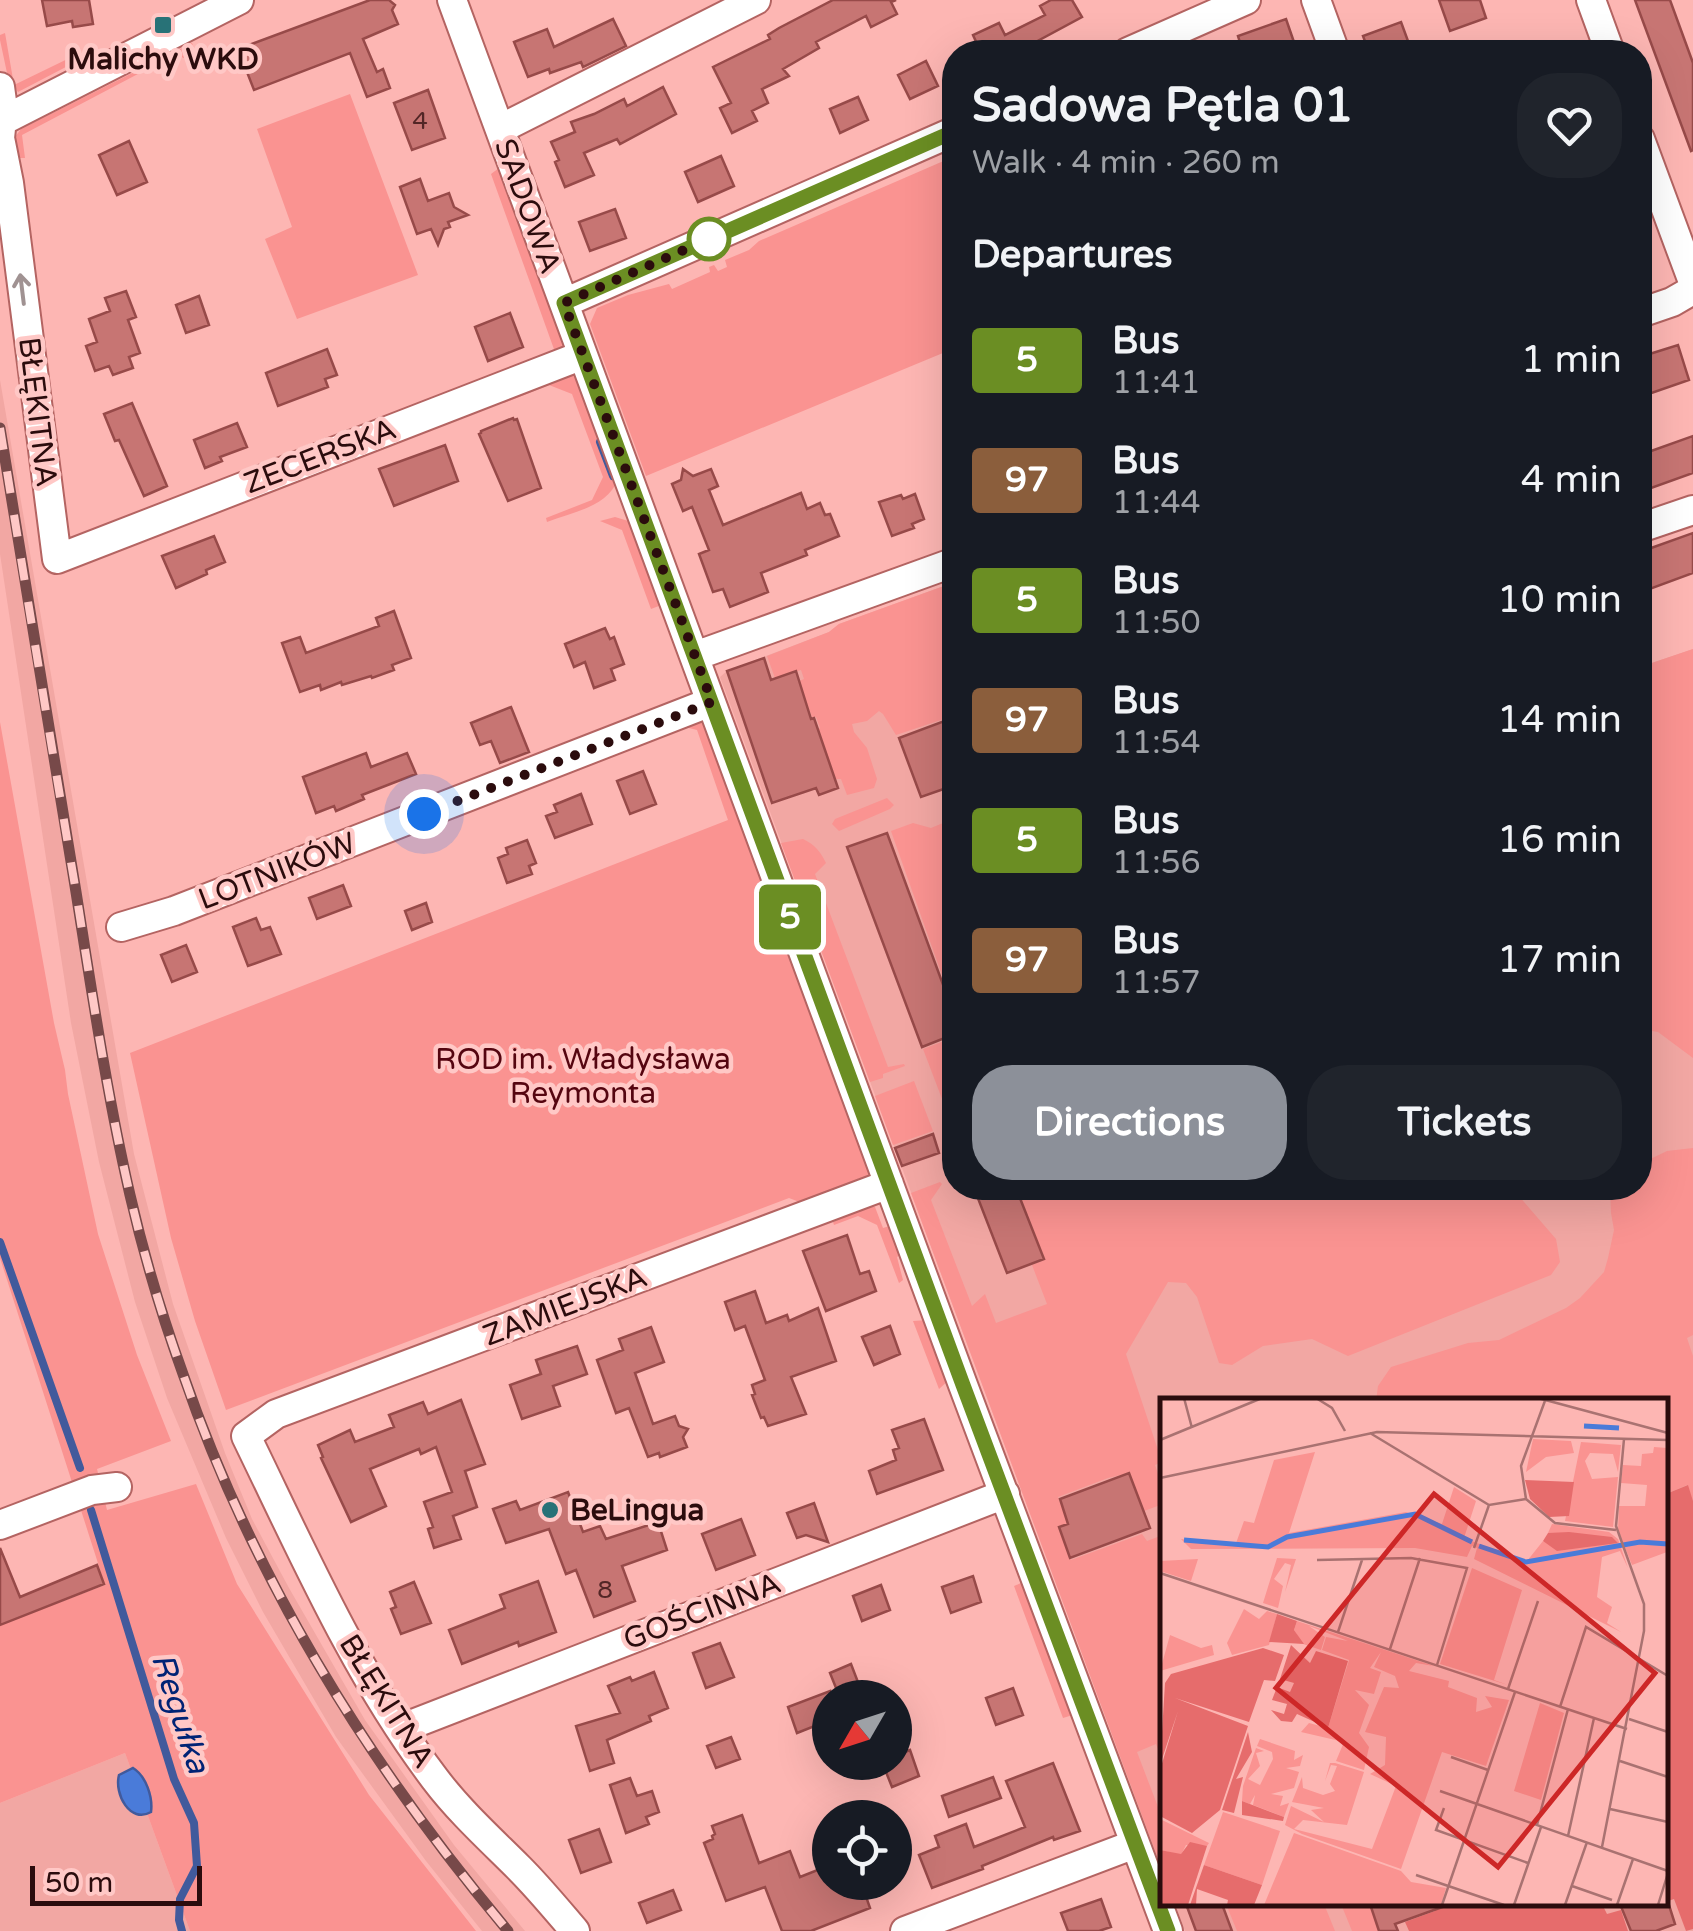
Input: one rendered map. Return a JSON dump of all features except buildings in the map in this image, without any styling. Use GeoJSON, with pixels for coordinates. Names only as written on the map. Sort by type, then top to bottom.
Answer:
{"type":"FeatureCollection","features":[{"type":"Feature","properties":{"kind":"street"},"geometry":{"type":"LineString","coordinates":[[1,122],[238,0]]}},
{"type":"Feature","properties":{"kind":"street","name":"SADOWA"},"geometry":{"type":"LineString","coordinates":[[452,0],[1168,1931]]}},
{"type":"Feature","properties":{"kind":"street"},"geometry":{"type":"LineString","coordinates":[[500,129],[756,0]]}},
{"type":"Feature","properties":{"kind":"street"},"geometry":{"type":"LineString","coordinates":[[1155,40],[1246,0]]}},
{"type":"Feature","properties":{"kind":"street"},"geometry":{"type":"LineString","coordinates":[[1316,0],[1331,40]]}},
{"type":"Feature","properties":{"kind":"street"},"geometry":{"type":"LineString","coordinates":[[1591,0],[1606,40]]}},
{"type":"Feature","properties":{"kind":"street","name":"BŁĘKITNA"},"geometry":{"type":"LineString","coordinates":[[0,87],[0,138],[57,559]]}},
{"type":"Feature","properties":{"kind":"street"},"geometry":{"type":"LineString","coordinates":[[564,303],[942,138]]}},
{"type":"Feature","properties":{"kind":"street"},"geometry":{"type":"LineString","coordinates":[[1652,171],[1693,282]]}},
{"type":"Feature","properties":{"kind":"street"},"geometry":{"type":"LineString","coordinates":[[1652,309],[1693,290]]}},
{"type":"Feature","properties":{"kind":"street","name":"ZECERSKA"},"geometry":{"type":"LineString","coordinates":[[57,559],[583,355]]}},
{"type":"Feature","properties":{"kind":"street"},"geometry":{"type":"LineString","coordinates":[[1652,524],[1693,510]]}},
{"type":"Feature","properties":{"kind":"street"},"geometry":{"type":"LineString","coordinates":[[695,656],[942,567]]}},
{"type":"Feature","properties":{"kind":"street","name":"LOTNIKÓW"},"geometry":{"type":"LineString","coordinates":[[121,927],[174,911],[712,702]]}},
{"type":"Feature","properties":{"kind":"street","name":"ZAMIEJSKA"},"geometry":{"type":"LineString","coordinates":[[246,1436],[276,1414],[889,1184]]}},
{"type":"Feature","properties":{"kind":"street","name":"BŁĘKITNA"},"geometry":{"type":"LineString","coordinates":[[246,1436],[326,1598],[400,1729],[452,1801],[576,1931]]}},
{"type":"Feature","properties":{"kind":"street"},"geometry":{"type":"LineString","coordinates":[[0,1525],[92,1490],[117,1487]]}},
{"type":"Feature","properties":{"kind":"street","name":"GOŚCINNA"},"geometry":{"type":"LineString","coordinates":[[400,1729],[1005,1494]]}},
{"type":"Feature","properties":{"kind":"street"},"geometry":{"type":"LineString","coordinates":[[905,1931],[1135,1844]]}},
{"type":"Feature","properties":{"kind":"shaded area"},"geometry":{"type":"Polygon","coordinates":[[[0,380],[134,1154],[173,1304],[225,1453],[252,1519],[289,1588],[365,1720],[454,1845],[525,1931],[482,1931],[336,1737],[263,1612],[226,1538],[167,1398],[135,1302],[99,1162],[71,1023],[0,554],[0,380]]]}},
{"type":"Feature","properties":{"kind":"shaded area"},"geometry":{"type":"Polygon","coordinates":[[[942,587],[942,1200],[1652,1200],[1652,663],[1693,649],[1693,1931],[1185,1931],[1176,1906],[1668,1906],[1668,1398],[1160,1398],[1160,1864],[720,677],[829,632],[839,624],[942,587]]]}},
{"type":"Feature","properties":{"kind":"shaded area"},"geometry":{"type":"Polygon","coordinates":[[[1688,1485],[1693,1501],[1693,1929],[1686,1931],[1674,1899],[1668,1901],[1668,1493],[1688,1485]]]}},
{"type":"Feature","properties":{"kind":"shaded area"},"geometry":{"type":"Polygon","coordinates":[[[125,1753],[190,1931],[0,1931],[0,1803],[125,1753]]]}},
{"type":"Feature","properties":{"kind":"shaded area"},"geometry":{"type":"Polygon","coordinates":[[[1434,1906],[1603,1906],[1607,1914],[1621,1910],[1628,1931],[1409,1931],[1405,1922],[1435,1911],[1434,1906]]]}},
{"type":"Feature","properties":{"kind":"green space"},"geometry":{"type":"Polygon","coordinates":[[[5,33],[14,85],[86,50],[85,57],[18,92],[10,87],[0,40],[5,33]]]}},
{"type":"Feature","properties":{"kind":"green space"},"geometry":{"type":"Polygon","coordinates":[[[192,43],[201,65],[179,56],[155,65],[22,135],[25,158],[13,158],[15,137],[21,129],[192,43]]]}},
{"type":"Feature","properties":{"kind":"green space"},"geometry":{"type":"Polygon","coordinates":[[[350,94],[418,275],[297,319],[265,239],[292,227],[257,129],[350,94]]]}},
{"type":"Feature","properties":{"kind":"green space"},"geometry":{"type":"Polygon","coordinates":[[[942,162],[942,353],[646,476],[590,324],[597,308],[669,284],[672,289],[710,272],[709,267],[714,265],[718,271],[727,267],[725,260],[759,241],[942,162]]]}},
{"type":"Feature","properties":{"kind":"green space"},"geometry":{"type":"Polygon","coordinates":[[[499,168],[566,347],[555,352],[491,174],[499,168]]]}},
{"type":"Feature","properties":{"kind":"green space"},"geometry":{"type":"Polygon","coordinates":[[[570,373],[580,378],[618,479],[598,502],[547,522],[546,518],[592,500],[603,477],[572,394],[549,385],[504,403],[501,397],[570,373]]]}},
{"type":"Feature","properties":{"kind":"green space"},"geometry":{"type":"Polygon","coordinates":[[[615,517],[635,523],[664,604],[651,609],[622,530],[600,521],[615,517]]]}},
{"type":"Feature","properties":{"kind":"green space"},"geometry":{"type":"Polygon","coordinates":[[[942,587],[942,720],[896,735],[879,711],[867,721],[852,724],[867,748],[877,779],[874,788],[847,795],[841,779],[836,779],[816,717],[812,717],[799,681],[804,679],[801,670],[775,678],[767,656],[829,632],[839,624],[942,587]]]}},
{"type":"Feature","properties":{"kind":"green space"},"geometry":{"type":"Polygon","coordinates":[[[1693,649],[1693,1058],[1652,1031],[1652,663],[1693,649]]]}},
{"type":"Feature","properties":{"kind":"green space","name":"ROD im. Władysława Reymonta"},"geometry":{"type":"Polygon","coordinates":[[[703,719],[772,904],[762,909],[774,907],[872,1170],[867,1179],[802,1203],[789,1198],[226,1410],[171,1238],[130,1053],[728,820],[697,730],[681,726],[703,719]]]}},
{"type":"Feature","properties":{"kind":"green space"},"geometry":{"type":"Polygon","coordinates":[[[0,722],[54,1023],[98,1234],[137,1355],[171,1441],[97,1469],[107,1510],[196,1484],[237,1584],[369,1795],[476,1931],[190,1931],[125,1753],[0,1803],[0,1625],[105,1585],[0,1258],[0,722]]]}},
{"type":"Feature","properties":{"kind":"green space"},"geometry":{"type":"Polygon","coordinates":[[[887,798],[894,805],[890,809],[839,831],[832,824],[835,819],[887,798]]]}},
{"type":"Feature","properties":{"kind":"green space"},"geometry":{"type":"Polygon","coordinates":[[[913,823],[931,828],[942,823],[942,975],[891,831],[913,823]]]}},
{"type":"Feature","properties":{"kind":"green space"},"geometry":{"type":"Polygon","coordinates":[[[803,839],[817,849],[826,863],[815,874],[888,1067],[905,1066],[870,1082],[781,843],[803,839]]]}},
{"type":"Feature","properties":{"kind":"green space"},"geometry":{"type":"Polygon","coordinates":[[[942,1042],[942,1099],[923,1049],[942,1042]]]}},
{"type":"Feature","properties":{"kind":"green space"},"geometry":{"type":"Polygon","coordinates":[[[914,1081],[933,1131],[893,1145],[875,1096],[914,1081]]]}},
{"type":"Feature","properties":{"kind":"green space"},"geometry":{"type":"Polygon","coordinates":[[[1693,1148],[1693,1335],[1687,1338],[1693,1356],[1693,1501],[1687,1485],[1668,1493],[1668,1398],[1376,1398],[1378,1386],[1391,1367],[1468,1343],[1499,1340],[1580,1298],[1604,1272],[1614,1230],[1610,1200],[1652,1200],[1652,1158],[1667,1151],[1693,1148]]]}},
{"type":"Feature","properties":{"kind":"green space"},"geometry":{"type":"Polygon","coordinates":[[[942,1184],[931,1200],[972,1306],[985,1294],[996,1323],[1047,1304],[1032,1265],[1045,1259],[1022,1200],[1522,1200],[1556,1239],[1560,1262],[1551,1275],[1348,1356],[1312,1339],[1263,1346],[1232,1365],[1219,1363],[1197,1297],[1186,1283],[1168,1282],[1126,1354],[1160,1456],[1160,1463],[1155,1465],[1160,1479],[1160,1505],[1144,1511],[1138,1496],[1059,1527],[1071,1560],[1142,1534],[1147,1541],[1160,1536],[1160,1754],[1156,1744],[1137,1752],[1160,1812],[1160,1864],[911,1193],[942,1184]],[[1129,1473],[1058,1497],[1063,1510],[1134,1484],[1129,1473]]]}},
{"type":"Feature","properties":{"kind":"green space"},"geometry":{"type":"Polygon","coordinates":[[[868,1206],[875,1207],[883,1228],[893,1225],[903,1252],[897,1257],[903,1280],[899,1283],[877,1225],[858,1216],[834,1225],[833,1222],[868,1206]]]}},
{"type":"Feature","properties":{"kind":"green space"},"geometry":{"type":"Polygon","coordinates":[[[928,1320],[950,1379],[939,1389],[913,1321],[928,1320]]]}},
{"type":"Feature","properties":{"kind":"green space"},"geometry":{"type":"Polygon","coordinates":[[[1028,1584],[1076,1714],[1063,1718],[1014,1586],[1028,1584]]]}},
{"type":"Feature","properties":{"kind":"green space"},"geometry":{"type":"Polygon","coordinates":[[[1227,1906],[1325,1906],[1335,1931],[1237,1931],[1227,1906]]]}},
{"type":"Feature","properties":{"kind":"green space"},"geometry":{"type":"Polygon","coordinates":[[[1342,1906],[1370,1906],[1379,1931],[1352,1931],[1342,1906]]]}},
{"type":"Feature","properties":{"kind":"water"},"geometry":{"type":"Polygon","coordinates":[[[133,1768],[142,1776],[150,1794],[151,1812],[143,1815],[130,1811],[119,1790],[119,1775],[133,1768]]]}},
{"type":"Feature","properties":{"kind":"waterway"},"geometry":{"type":"LineString","coordinates":[[600,442],[613,476]]}},
{"type":"Feature","properties":{"kind":"waterway","name":"Regułka"},"geometry":{"type":"LineString","coordinates":[[0,1242],[80,1468]]}},
{"type":"Feature","properties":{"kind":"waterway","name":"Regułka"},"geometry":{"type":"LineString","coordinates":[[91,1510],[174,1779],[194,1823],[197,1866],[180,1899],[182,1931]]}},
{"type":"Feature","properties":{"kind":"railway"},"geometry":{"type":"LineString","coordinates":[[0,428],[114,1120],[141,1241],[175,1352],[244,1525],[320,1668],[409,1803],[508,1931]]}},
{"type":"Feature","properties":{"kind":"bus line","name":"5"},"geometry":{"type":"LineString","coordinates":[[942,137],[564,303],[1168,1931]]}},
{"type":"Feature","properties":{"kind":"place","name":"Malichy WKD"},"geometry":{"type":"Point","coordinates":[163,25]}},
{"type":"Feature","properties":{"kind":"place","name":"BeLingua"},"geometry":{"type":"Point","coordinates":[550,1510]}},
{"type":"Feature","properties":{"kind":"route"},"geometry":{"type":"LineString","coordinates":[[424,814],[712,702],[564,303],[709,239]]}}]}
